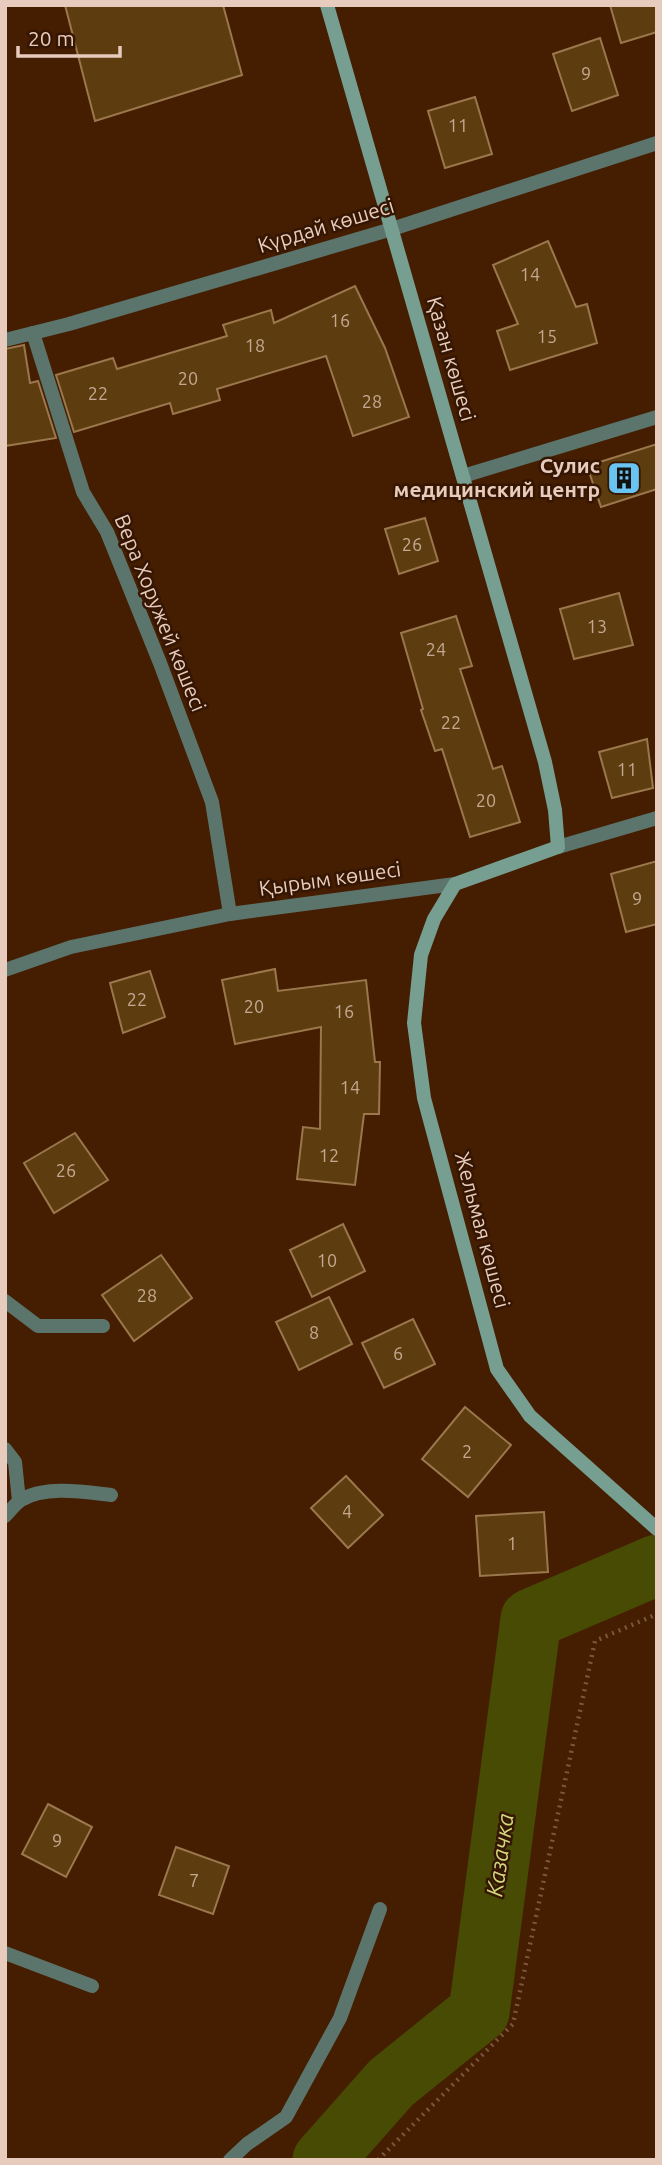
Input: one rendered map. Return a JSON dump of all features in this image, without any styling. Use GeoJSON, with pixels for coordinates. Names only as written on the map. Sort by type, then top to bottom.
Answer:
{"type":"FeatureCollection","features":[{"type":"Feature","properties":{"kind":"street","name":"Қазан көшесі"},"geometry":{"type":"LineString","coordinates":[[327,5],[545,762],[555,810],[558,848]]}},
{"type":"Feature","properties":{"kind":"street","name":"Күрдай көшесі"},"geometry":{"type":"LineString","coordinates":[[5,340],[392,229],[657,143]]}},
{"type":"Feature","properties":{"kind":"street","name":"Вера Хоружей көшесі"},"geometry":{"type":"LineString","coordinates":[[33,333],[83,492],[107,532],[212,802],[230,914]]}},
{"type":"Feature","properties":{"kind":"street"},"geometry":{"type":"LineString","coordinates":[[463,476],[657,417]]}},
{"type":"Feature","properties":{"kind":"street","name":"Қырым көшесі"},"geometry":{"type":"LineString","coordinates":[[5,970],[71,947],[230,914],[455,884],[558,848],[657,818]]}},
{"type":"Feature","properties":{"kind":"street","name":"Жельмая көшесі"},"geometry":{"type":"LineString","coordinates":[[455,884],[435,919],[421,955],[414,1023],[424,1098],[498,1369],[530,1416],[657,1530]]}},
{"type":"Feature","properties":{"kind":"street"},"geometry":{"type":"LineString","coordinates":[[5,1301],[38,1326],[103,1326]]}},
{"type":"Feature","properties":{"kind":"street"},"geometry":{"type":"LineString","coordinates":[[5,1449],[15,1462],[19,1501]]}},
{"type":"Feature","properties":{"kind":"street"},"geometry":{"type":"LineString","coordinates":[[5,1516],[19,1501],[33,1494],[70,1491],[111,1495]]}},
{"type":"Feature","properties":{"kind":"street"},"geometry":{"type":"LineString","coordinates":[[230,2160],[247,2144],[286,2117],[340,2018],[380,1909]]}},
{"type":"Feature","properties":{"kind":"street"},"geometry":{"type":"LineString","coordinates":[[5,1953],[92,1986]]}},
{"type":"Feature","properties":{"kind":"path"},"geometry":{"type":"LineString","coordinates":[[377,2160],[513,2024],[594,1641],[657,1614]]}},
{"type":"Feature","properties":{"kind":"building"},"geometry":{"type":"Polygon","coordinates":[[[65,5],[223,5],[242,75],[95,121],[65,5]]]}},
{"type":"Feature","properties":{"kind":"building"},"geometry":{"type":"Polygon","coordinates":[[[610,5],[657,5],[657,32],[621,43],[610,5]]]}},
{"type":"Feature","properties":{"kind":"building"},"geometry":{"type":"Polygon","coordinates":[[[600,38],[618,95],[572,111],[553,54],[600,38]]]}},
{"type":"Feature","properties":{"kind":"building"},"geometry":{"type":"Polygon","coordinates":[[[475,97],[492,154],[445,168],[428,111],[475,97]]]}},
{"type":"Feature","properties":{"kind":"building"},"geometry":{"type":"Polygon","coordinates":[[[548,241],[576,307],[587,304],[597,343],[510,370],[497,331],[518,324],[493,265],[548,241]]]}},
{"type":"Feature","properties":{"kind":"building"},"geometry":{"type":"Polygon","coordinates":[[[355,286],[385,348],[409,417],[353,436],[326,356],[217,389],[220,400],[173,414],[170,403],[74,432],[56,375],[113,358],[117,369],[227,336],[223,325],[271,310],[274,323],[355,286]]]}},
{"type":"Feature","properties":{"kind":"building"},"geometry":{"type":"Polygon","coordinates":[[[24,345],[30,383],[38,381],[56,438],[5,446],[5,349],[24,345]]]}},
{"type":"Feature","properties":{"kind":"building","name":"Сулис медицинский центр"},"geometry":{"type":"Polygon","coordinates":[[[657,444],[657,489],[601,507],[587,466],[657,444]]]}},
{"type":"Feature","properties":{"kind":"building"},"geometry":{"type":"Polygon","coordinates":[[[425,518],[438,561],[399,574],[385,529],[425,518]]]}},
{"type":"Feature","properties":{"kind":"building"},"geometry":{"type":"Polygon","coordinates":[[[619,593],[633,645],[574,659],[560,609],[619,593]]]}},
{"type":"Feature","properties":{"kind":"building"},"geometry":{"type":"Polygon","coordinates":[[[456,616],[472,666],[460,669],[493,769],[502,766],[520,822],[470,837],[442,749],[435,751],[421,710],[423,709],[401,633],[456,616]]]}},
{"type":"Feature","properties":{"kind":"building"},"geometry":{"type":"Polygon","coordinates":[[[647,739],[653,788],[612,798],[599,752],[647,739]]]}},
{"type":"Feature","properties":{"kind":"building"},"geometry":{"type":"Polygon","coordinates":[[[657,861],[657,924],[626,932],[611,874],[657,861]]]}},
{"type":"Feature","properties":{"kind":"building"},"geometry":{"type":"Polygon","coordinates":[[[275,969],[278,991],[366,980],[375,1062],[380,1062],[379,1114],[364,1114],[355,1185],[297,1179],[303,1127],[320,1129],[321,1027],[235,1044],[222,980],[275,969]]]}},
{"type":"Feature","properties":{"kind":"building"},"geometry":{"type":"Polygon","coordinates":[[[150,971],[165,1017],[123,1033],[110,983],[150,971]]]}},
{"type":"Feature","properties":{"kind":"building"},"geometry":{"type":"Polygon","coordinates":[[[75,1133],[108,1180],[54,1213],[24,1163],[75,1133]]]}},
{"type":"Feature","properties":{"kind":"building"},"geometry":{"type":"Polygon","coordinates":[[[343,1224],[365,1271],[312,1297],[290,1250],[343,1224]]]}},
{"type":"Feature","properties":{"kind":"building"},"geometry":{"type":"Polygon","coordinates":[[[161,1255],[192,1298],[134,1341],[102,1295],[161,1255]]]}},
{"type":"Feature","properties":{"kind":"building"},"geometry":{"type":"Polygon","coordinates":[[[329,1297],[352,1344],[299,1370],[276,1322],[329,1297]]]}},
{"type":"Feature","properties":{"kind":"building"},"geometry":{"type":"Polygon","coordinates":[[[413,1319],[435,1364],[384,1388],[362,1343],[413,1319]]]}},
{"type":"Feature","properties":{"kind":"building"},"geometry":{"type":"Polygon","coordinates":[[[465,1407],[511,1445],[468,1497],[422,1459],[465,1407]]]}},
{"type":"Feature","properties":{"kind":"building"},"geometry":{"type":"Polygon","coordinates":[[[346,1476],[383,1515],[348,1548],[311,1508],[346,1476]]]}},
{"type":"Feature","properties":{"kind":"building"},"geometry":{"type":"Polygon","coordinates":[[[544,1512],[548,1572],[480,1576],[476,1516],[544,1512]]]}},
{"type":"Feature","properties":{"kind":"building"},"geometry":{"type":"Polygon","coordinates":[[[48,1804],[92,1827],[66,1877],[22,1854],[48,1804]]]}},
{"type":"Feature","properties":{"kind":"building"},"geometry":{"type":"Polygon","coordinates":[[[176,1847],[229,1866],[213,1914],[159,1895],[176,1847]]]}},
{"type":"Feature","properties":{"kind":"waterway","name":"Казачка"},"geometry":{"type":"LineString","coordinates":[[323,2160],[391,2083],[479,2012],[531,1619],[657,1565]]}},
{"type":"Feature","properties":{"kind":"place","name":"Сулис медицинский центр"},"geometry":{"type":"Point","coordinates":[624,478]}}]}
